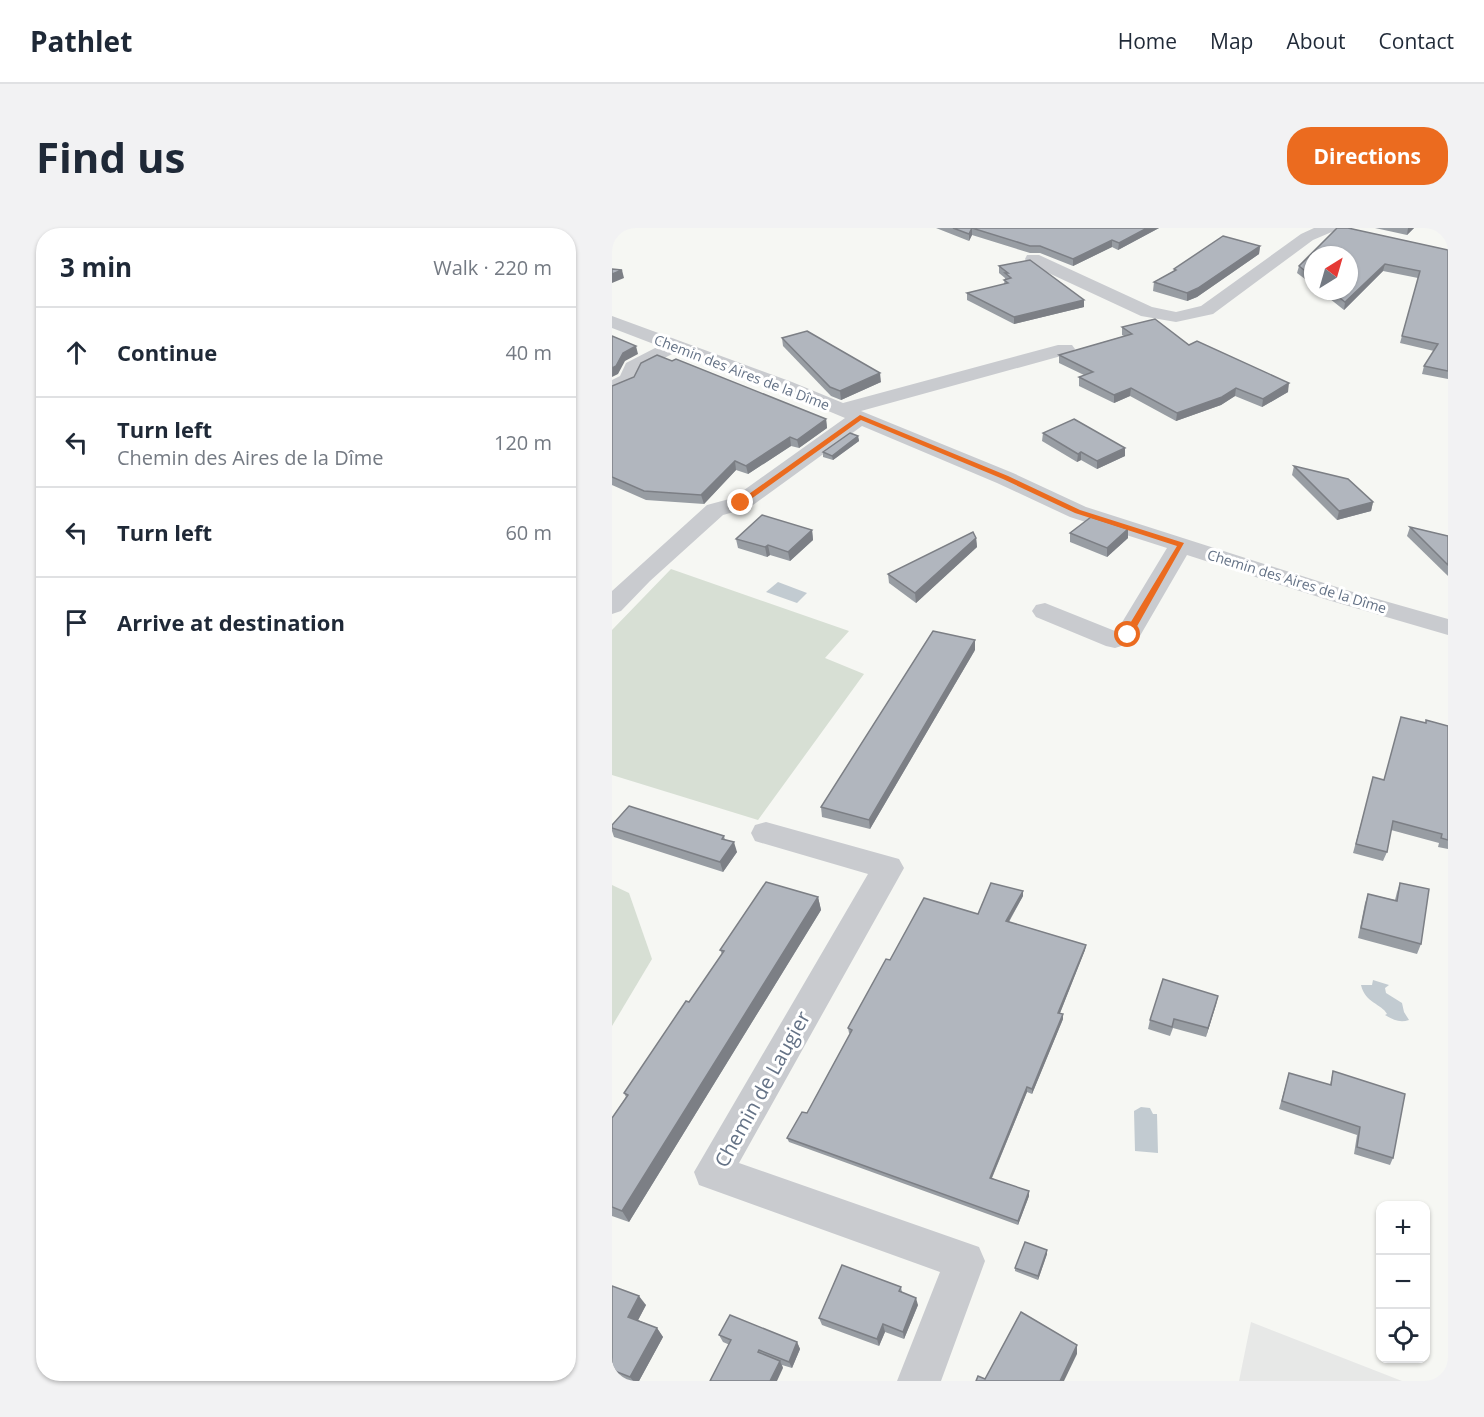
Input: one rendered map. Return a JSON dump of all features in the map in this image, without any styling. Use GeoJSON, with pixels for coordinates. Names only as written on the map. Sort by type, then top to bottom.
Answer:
{"type":"FeatureCollection","features":[{"type":"Feature","properties":{"kind":"street"},"geometry":{"type":"LineString","coordinates":[[1034,259],[1147,312],[1176,317],[1207,309],[1307,237],[1328,228]]}},
{"type":"Feature","properties":{"kind":"street","name":"Chemin des Aires de la Dîme"},"geometry":{"type":"LineString","coordinates":[[612,322],[785,386],[1005,478],[1078,512],[1337,595],[1448,627]]}},
{"type":"Feature","properties":{"kind":"street"},"geometry":{"type":"LineString","coordinates":[[612,388],[628,379],[633,367],[674,346]]}},
{"type":"Feature","properties":{"kind":"street"},"geometry":{"type":"LineString","coordinates":[[612,606],[641,576],[715,510],[741,503],[850,414],[1065,349]]}},
{"type":"Feature","properties":{"kind":"street"},"geometry":{"type":"LineString","coordinates":[[1045,610],[1115,640],[1128,635],[1181,545]]}},
{"type":"Feature","properties":{"kind":"street","name":"Chemin de Laugier"},"geometry":{"type":"LineString","coordinates":[[766,833],[888,868],[713,1172],[964,1261],[919,1381]]}},
{"type":"Feature","properties":{"kind":"shaded area"},"geometry":{"type":"Polygon","coordinates":[[[671,569],[849,631],[825,658],[864,674],[758,820],[612,775],[612,630],[671,569]]]}},
{"type":"Feature","properties":{"kind":"shaded area"},"geometry":{"type":"Polygon","coordinates":[[[778,582],[807,593],[797,603],[766,592],[778,582]]]}},
{"type":"Feature","properties":{"kind":"shaded area"},"geometry":{"type":"Polygon","coordinates":[[[612,885],[629,893],[652,959],[612,1026],[612,885]]]}},
{"type":"Feature","properties":{"kind":"shaded area"},"geometry":{"type":"Polygon","coordinates":[[[1373,980],[1389,985],[1385,988],[1386,993],[1402,1003],[1409,1020],[1400,1021],[1388,1017],[1385,1011],[1366,996],[1361,985],[1372,985],[1373,980]]]}},
{"type":"Feature","properties":{"kind":"shaded area"},"geometry":{"type":"Polygon","coordinates":[[[1141,1107],[1150,1108],[1153,1114],[1157,1114],[1158,1153],[1135,1151],[1134,1111],[1141,1107]]]}},
{"type":"Feature","properties":{"kind":"shaded area"},"geometry":{"type":"Polygon","coordinates":[[[1251,1322],[1402,1381],[1239,1381],[1251,1322]]]}},
{"type":"Feature","properties":{"kind":"building"},"geometry":{"type":"Polygon","coordinates":[[[953,228],[972,228],[969,234],[953,228]]]}},
{"type":"Feature","properties":{"kind":"building"},"geometry":{"type":"Polygon","coordinates":[[[972,228],[1147,228],[1119,243],[1112,240],[1073,259],[1040,246],[1030,246],[972,228]]]}},
{"type":"Feature","properties":{"kind":"building"},"geometry":{"type":"Polygon","coordinates":[[[1337,228],[1348,228],[1448,250],[1448,371],[1424,366],[1438,344],[1402,336],[1420,271],[1385,264],[1358,290],[1358,246],[1319,246],[1337,228]]]}},
{"type":"Feature","properties":{"kind":"building"},"geometry":{"type":"Polygon","coordinates":[[[1223,236],[1260,246],[1187,293],[1154,282],[1176,270],[1174,269],[1223,236]]]}},
{"type":"Feature","properties":{"kind":"building"},"geometry":{"type":"Polygon","coordinates":[[[1030,260],[1084,300],[1014,317],[967,293],[1008,283],[1004,280],[1011,278],[999,266],[1030,260]]]}},
{"type":"Feature","properties":{"kind":"building"},"geometry":{"type":"Polygon","coordinates":[[[612,269],[622,270],[612,274],[612,269]]]}},
{"type":"Feature","properties":{"kind":"building"},"geometry":{"type":"Polygon","coordinates":[[[1155,319],[1189,345],[1197,341],[1289,383],[1263,399],[1236,388],[1222,397],[1177,413],[1131,388],[1114,395],[1079,377],[1093,372],[1059,355],[1132,334],[1122,327],[1155,319]]]}},
{"type":"Feature","properties":{"kind":"building"},"geometry":{"type":"Polygon","coordinates":[[[807,331],[880,373],[840,391],[830,387],[782,338],[807,331]]]}},
{"type":"Feature","properties":{"kind":"building"},"geometry":{"type":"Polygon","coordinates":[[[612,336],[636,346],[623,353],[616,366],[612,368],[612,336]]]}},
{"type":"Feature","properties":{"kind":"building"},"geometry":{"type":"Polygon","coordinates":[[[657,355],[672,361],[676,359],[826,419],[797,440],[790,437],[746,466],[735,461],[701,495],[644,491],[612,477],[612,386],[634,377],[641,363],[657,355]]]}},
{"type":"Feature","properties":{"kind":"building"},"geometry":{"type":"Polygon","coordinates":[[[1074,419],[1125,448],[1097,461],[1081,452],[1078,454],[1043,433],[1074,419]]]}},
{"type":"Feature","properties":{"kind":"building"},"geometry":{"type":"Polygon","coordinates":[[[850,433],[858,436],[832,456],[823,452],[850,433]]]}},
{"type":"Feature","properties":{"kind":"building"},"geometry":{"type":"Polygon","coordinates":[[[1294,466],[1348,479],[1373,502],[1339,511],[1294,466]]]}},
{"type":"Feature","properties":{"kind":"building"},"geometry":{"type":"Polygon","coordinates":[[[762,515],[812,530],[788,552],[768,545],[765,547],[736,539],[762,515]]]}},
{"type":"Feature","properties":{"kind":"building"},"geometry":{"type":"Polygon","coordinates":[[[1091,517],[1128,529],[1107,548],[1070,533],[1091,517]]]}},
{"type":"Feature","properties":{"kind":"building"},"geometry":{"type":"Polygon","coordinates":[[[1410,527],[1448,536],[1448,565],[1410,527]]]}},
{"type":"Feature","properties":{"kind":"building"},"geometry":{"type":"Polygon","coordinates":[[[973,532],[976,538],[915,593],[888,574],[973,532]]]}},
{"type":"Feature","properties":{"kind":"building"},"geometry":{"type":"Polygon","coordinates":[[[933,631],[975,640],[869,820],[821,807],[933,631]]]}},
{"type":"Feature","properties":{"kind":"building"},"geometry":{"type":"Polygon","coordinates":[[[1401,717],[1448,726],[1448,840],[1441,838],[1442,834],[1393,821],[1387,852],[1356,844],[1373,777],[1384,780],[1401,717]]]}},
{"type":"Feature","properties":{"kind":"building"},"geometry":{"type":"Polygon","coordinates":[[[629,806],[724,836],[722,839],[734,842],[720,862],[612,828],[612,825],[629,806]]]}},
{"type":"Feature","properties":{"kind":"building"},"geometry":{"type":"Polygon","coordinates":[[[766,882],[818,897],[622,1211],[612,1207],[612,1118],[628,1095],[624,1093],[686,1001],[689,1002],[724,951],[720,950],[766,882]]]}},
{"type":"Feature","properties":{"kind":"building"},"geometry":{"type":"Polygon","coordinates":[[[991,883],[1023,891],[1006,921],[1086,945],[1058,1013],[1063,1014],[1032,1089],[1027,1087],[990,1178],[1029,1191],[1018,1221],[787,1138],[802,1112],[807,1113],[852,1030],[848,1028],[886,959],[890,960],[924,898],[978,914],[991,883]]]}},
{"type":"Feature","properties":{"kind":"building"},"geometry":{"type":"Polygon","coordinates":[[[1400,883],[1429,889],[1421,944],[1361,928],[1368,894],[1397,901],[1400,883]]]}},
{"type":"Feature","properties":{"kind":"building"},"geometry":{"type":"Polygon","coordinates":[[[1163,979],[1218,996],[1208,1028],[1174,1019],[1172,1027],[1150,1020],[1163,979]]]}},
{"type":"Feature","properties":{"kind":"building"},"geometry":{"type":"Polygon","coordinates":[[[1333,1071],[1405,1094],[1393,1158],[1357,1147],[1360,1127],[1282,1101],[1289,1073],[1331,1085],[1333,1071]]]}},
{"type":"Feature","properties":{"kind":"building"},"geometry":{"type":"Polygon","coordinates":[[[1025,1242],[1047,1250],[1038,1276],[1015,1268],[1025,1242]]]}},
{"type":"Feature","properties":{"kind":"building"},"geometry":{"type":"Polygon","coordinates":[[[842,1265],[901,1287],[899,1291],[916,1298],[903,1332],[883,1324],[877,1339],[819,1318],[842,1265]]]}},
{"type":"Feature","properties":{"kind":"building"},"geometry":{"type":"Polygon","coordinates":[[[612,1286],[639,1296],[628,1317],[657,1328],[630,1377],[612,1370],[612,1286]]]}},
{"type":"Feature","properties":{"kind":"building"},"geometry":{"type":"Polygon","coordinates":[[[1021,1312],[1077,1345],[1060,1381],[976,1381],[978,1376],[985,1379],[1021,1312]]]}},
{"type":"Feature","properties":{"kind":"building"},"geometry":{"type":"Polygon","coordinates":[[[730,1315],[797,1342],[789,1362],[759,1350],[758,1352],[780,1361],[770,1381],[710,1381],[731,1340],[719,1335],[730,1315]]]}},
{"type":"Feature","properties":{"kind":"route"},"geometry":{"type":"LineString","coordinates":[[741,503],[860,417],[1005,478],[1078,512],[1181,545],[1128,635]]}}]}
